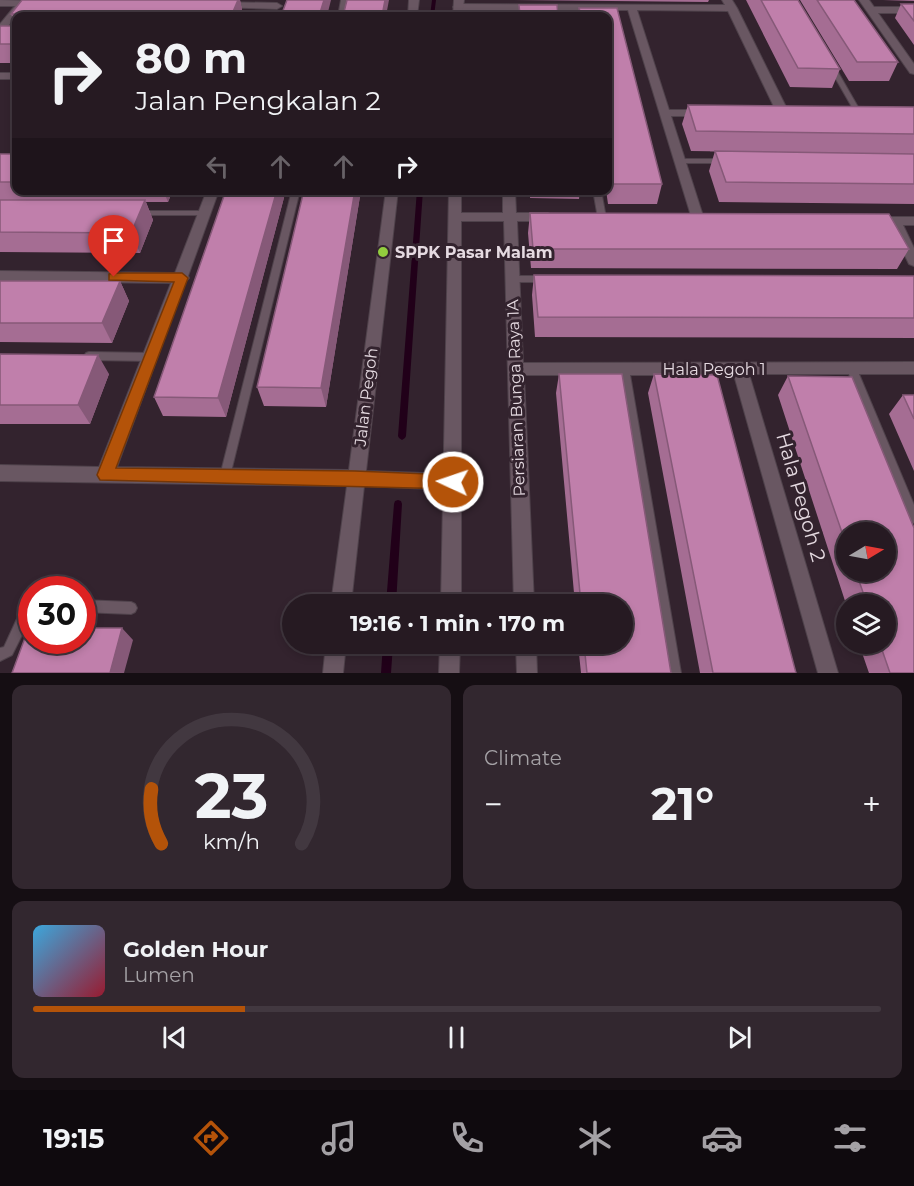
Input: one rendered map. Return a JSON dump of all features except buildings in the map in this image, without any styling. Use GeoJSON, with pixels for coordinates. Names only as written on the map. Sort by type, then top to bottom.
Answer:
{"type":"FeatureCollection","features":[{"type":"Feature","properties":{"kind":"street"},"geometry":{"type":"LineString","coordinates":[[864,0],[914,71]]}},
{"type":"Feature","properties":{"kind":"street"},"geometry":{"type":"LineString","coordinates":[[0,3],[45,4]]}},
{"type":"Feature","properties":{"kind":"street"},"geometry":{"type":"LineString","coordinates":[[208,5],[278,3]]}},
{"type":"Feature","properties":{"kind":"street"},"geometry":{"type":"LineString","coordinates":[[15,12],[22,4]]}},
{"type":"Feature","properties":{"kind":"street"},"geometry":{"type":"LineString","coordinates":[[456,6],[565,12],[730,4],[783,113]]}},
{"type":"Feature","properties":{"kind":"street"},"geometry":{"type":"LineString","coordinates":[[633,8],[699,219]]}},
{"type":"Feature","properties":{"kind":"street"},"geometry":{"type":"LineString","coordinates":[[871,10],[914,10]]}},
{"type":"Feature","properties":{"kind":"street"},"geometry":{"type":"LineString","coordinates":[[0,30],[12,16]]}},
{"type":"Feature","properties":{"kind":"street"},"geometry":{"type":"LineString","coordinates":[[665,113],[712,113]]}},
{"type":"Feature","properties":{"kind":"street"},"geometry":{"type":"LineString","coordinates":[[105,475],[182,278],[211,195]]}},
{"type":"Feature","properties":{"kind":"street","name":"Jalan Pegoh"},"geometry":{"type":"LineString","coordinates":[[342,594],[391,195]]}},
{"type":"Feature","properties":{"kind":"street"},"geometry":{"type":"LineString","coordinates":[[451,594],[455,195]]}},
{"type":"Feature","properties":{"kind":"street","name":"Persiaran Bunga Raya 1A"},"geometry":{"type":"LineString","coordinates":[[509,195],[524,594]]}},
{"type":"Feature","properties":{"kind":"street"},"geometry":{"type":"LineString","coordinates":[[455,217],[556,217]]}},
{"type":"Feature","properties":{"kind":"street"},"geometry":{"type":"LineString","coordinates":[[860,221],[914,221]]}},
{"type":"Feature","properties":{"kind":"street"},"geometry":{"type":"LineString","coordinates":[[894,221],[914,261]]}},
{"type":"Feature","properties":{"kind":"street"},"geometry":{"type":"LineString","coordinates":[[0,276],[182,278]]}},
{"type":"Feature","properties":{"kind":"street","name":"Hala Pegoh 1"},"geometry":{"type":"LineString","coordinates":[[514,369],[914,368]]}},
{"type":"Feature","properties":{"kind":"street","name":"Hala Pegoh 2"},"geometry":{"type":"LineString","coordinates":[[740,369],[828,673]]}},
{"type":"Feature","properties":{"kind":"street"},"geometry":{"type":"LineString","coordinates":[[0,473],[355,478],[453,482]]}},
{"type":"Feature","properties":{"kind":"street"},"geometry":{"type":"LineString","coordinates":[[333,673],[335,654]]}},
{"type":"Feature","properties":{"kind":"street"},"geometry":{"type":"LineString","coordinates":[[449,673],[450,654]]}},
{"type":"Feature","properties":{"kind":"street"},"geometry":{"type":"LineString","coordinates":[[526,654],[527,673]]}},
{"type":"Feature","properties":{"kind":"lane"},"geometry":{"type":"LineString","coordinates":[[829,62],[859,114]]}},
{"type":"Feature","properties":{"kind":"lane"},"geometry":{"type":"LineString","coordinates":[[680,161],[727,161]]}},
{"type":"Feature","properties":{"kind":"lane"},"geometry":{"type":"LineString","coordinates":[[225,476],[295,195]]}},
{"type":"Feature","properties":{"kind":"lane"},"geometry":{"type":"LineString","coordinates":[[598,195],[602,218]]}},
{"type":"Feature","properties":{"kind":"lane"},"geometry":{"type":"LineString","coordinates":[[125,213],[205,213]]}},
{"type":"Feature","properties":{"kind":"lane"},"geometry":{"type":"LineString","coordinates":[[512,279],[559,279]]}},
{"type":"Feature","properties":{"kind":"lane"},"geometry":{"type":"LineString","coordinates":[[81,356],[151,357]]}},
{"type":"Feature","properties":{"kind":"lane"},"geometry":{"type":"LineString","coordinates":[[851,367],[914,518]]}},
{"type":"Feature","properties":{"kind":"lane"},"geometry":{"type":"LineString","coordinates":[[624,369],[675,673]]}},
{"type":"Feature","properties":{"kind":"lane"},"geometry":{"type":"LineString","coordinates":[[96,607],[131,608]]}},
{"type":"Feature","properties":{"kind":"lane"},"geometry":{"type":"LineString","coordinates":[[0,655],[8,651],[18,629]]}},
{"type":"Feature","properties":{"kind":"waterway"},"geometry":{"type":"LineString","coordinates":[[432,12],[434,0]]}},
{"type":"Feature","properties":{"kind":"waterway"},"geometry":{"type":"LineString","coordinates":[[402,436],[420,195]]}},
{"type":"Feature","properties":{"kind":"waterway"},"geometry":{"type":"LineString","coordinates":[[392,594],[398,504]]}},
{"type":"Feature","properties":{"kind":"waterway"},"geometry":{"type":"LineString","coordinates":[[386,673],[387,654]]}},
{"type":"Feature","properties":{"kind":"place","name":"SPPK Pasar Malam"},"geometry":{"type":"Point","coordinates":[383,252]}},
{"type":"Feature","properties":{"kind":"route"},"geometry":{"type":"LineString","coordinates":[[114,277],[182,278],[105,475],[355,478],[453,482]]}}]}
